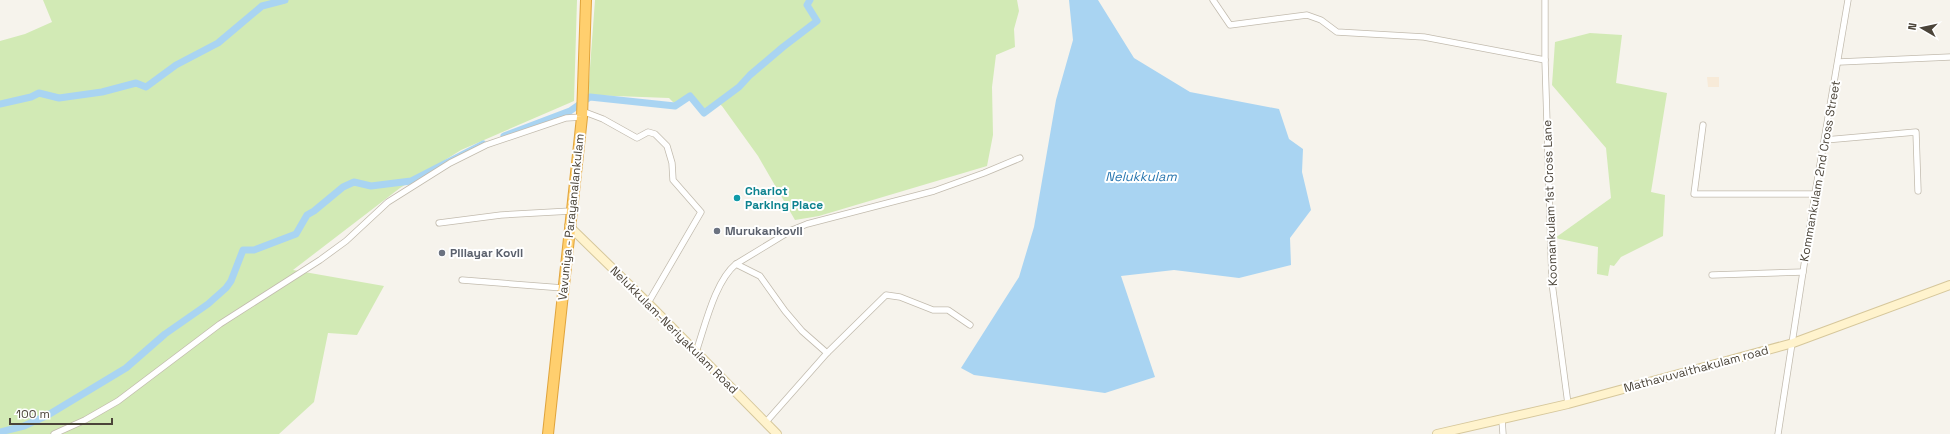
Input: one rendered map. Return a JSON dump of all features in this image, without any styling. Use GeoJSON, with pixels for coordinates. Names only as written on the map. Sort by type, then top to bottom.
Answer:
{"type":"FeatureCollection","features":[{"type":"Feature","properties":{"kind":"highway","name":"Vavuniya - Parayanalankulam"},"geometry":{"type":"LineString","coordinates":[[548,434],[582,114],[586,0]]}},
{"type":"Feature","properties":{"kind":"street"},"geometry":{"type":"LineString","coordinates":[[1213,0],[1230,25],[1307,15],[1321,20],[1337,32],[1424,38],[1545,60]]}},
{"type":"Feature","properties":{"kind":"street","name":"Koomankulam 1st Cross Lane"},"geometry":{"type":"LineString","coordinates":[[1545,0],[1545,60],[1552,283],[1568,404]]}},
{"type":"Feature","properties":{"kind":"street","name":"Kommankulam 2nd Cross Street"},"geometry":{"type":"LineString","coordinates":[[1778,434],[1815,194],[1839,62],[1848,0]]}},
{"type":"Feature","properties":{"kind":"street"},"geometry":{"type":"LineString","coordinates":[[1839,62],[1950,57]]}},
{"type":"Feature","properties":{"kind":"street"},"geometry":{"type":"LineString","coordinates":[[54,434],[85,420],[118,401],[220,324],[320,260],[346,241],[388,202],[450,164],[486,145],[582,114],[603,119],[637,138],[648,132],[655,134],[667,146],[672,163],[673,180],[702,212],[648,303]]}},
{"type":"Feature","properties":{"kind":"street"},"geometry":{"type":"LineString","coordinates":[[1703,125],[1694,194],[1815,194]]}},
{"type":"Feature","properties":{"kind":"street"},"geometry":{"type":"LineString","coordinates":[[1825,140],[1916,132],[1918,191]]}},
{"type":"Feature","properties":{"kind":"street"},"geometry":{"type":"LineString","coordinates":[[696,352],[718,292],[728,271],[736,264],[792,230],[808,224],[934,191],[1020,158]]}},
{"type":"Feature","properties":{"kind":"street"},"geometry":{"type":"LineString","coordinates":[[439,223],[501,215],[571,211]]}},
{"type":"Feature","properties":{"kind":"street","name":"Nelukkulam-Neriyakulam Road"},"geometry":{"type":"LineString","coordinates":[[569,226],[648,303],[777,434]]}},
{"type":"Feature","properties":{"kind":"street"},"geometry":{"type":"LineString","coordinates":[[736,264],[760,276],[789,316],[802,331],[828,353]]}},
{"type":"Feature","properties":{"kind":"street"},"geometry":{"type":"LineString","coordinates":[[1712,275],[1803,272]]}},
{"type":"Feature","properties":{"kind":"street"},"geometry":{"type":"LineString","coordinates":[[462,280],[563,288]]}},
{"type":"Feature","properties":{"kind":"street","name":"Mathavuvaithakulam road"},"geometry":{"type":"LineString","coordinates":[[1437,434],[1568,404],[1793,343],[1950,285]]}},
{"type":"Feature","properties":{"kind":"street"},"geometry":{"type":"LineString","coordinates":[[766,422],[828,353],[886,295],[900,297],[933,310],[948,310],[970,325]]}},
{"type":"Feature","properties":{"kind":"street"},"geometry":{"type":"LineString","coordinates":[[1502,420],[1503,434]]}},
{"type":"Feature","properties":{"kind":"shaded area"},"geometry":{"type":"Polygon","coordinates":[[[1707,77],[1719,77],[1719,87],[1708,87],[1707,77]]]}},
{"type":"Feature","properties":{"kind":"green space"},"geometry":{"type":"Polygon","coordinates":[[[43,0],[577,0],[574,101],[461,150],[400,188],[293,270],[384,286],[357,335],[328,333],[314,402],[279,434],[0,434],[0,41],[25,34],[52,22],[43,0]]]}},
{"type":"Feature","properties":{"kind":"green space"},"geometry":{"type":"Polygon","coordinates":[[[595,0],[1017,0],[1019,11],[1014,29],[1015,47],[996,55],[992,87],[993,135],[987,166],[819,216],[795,220],[758,156],[722,106],[716,101],[704,109],[690,94],[675,104],[669,98],[588,95],[595,0]]]}},
{"type":"Feature","properties":{"kind":"green space"},"geometry":{"type":"Polygon","coordinates":[[[1590,33],[1622,35],[1616,83],[1667,93],[1651,192],[1665,195],[1663,236],[1621,257],[1614,266],[1610,265],[1608,276],[1597,274],[1598,247],[1555,238],[1611,198],[1606,148],[1552,85],[1555,42],[1590,33]]]}},
{"type":"Feature","properties":{"kind":"water","name":"Nelukkulam"},"geometry":{"type":"Polygon","coordinates":[[[1069,0],[1098,0],[1134,58],[1190,92],[1279,109],[1289,139],[1303,149],[1302,172],[1311,210],[1290,238],[1291,265],[1239,278],[1174,270],[1121,276],[1155,377],[1105,393],[974,375],[961,368],[1019,277],[1034,227],[1056,100],[1073,40],[1069,0]]]}},
{"type":"Feature","properties":{"kind":"waterway"},"geometry":{"type":"LineString","coordinates":[[0,104],[31,97],[39,93],[59,98],[102,92],[136,83],[146,87],[176,65],[218,43],[262,6],[285,0]]}},
{"type":"Feature","properties":{"kind":"waterway"},"geometry":{"type":"LineString","coordinates":[[504,136],[570,111],[590,97],[675,106],[690,96],[704,113],[739,87],[750,75],[783,47],[817,21],[807,5],[810,0]]}},
{"type":"Feature","properties":{"kind":"waterway"},"geometry":{"type":"LineString","coordinates":[[0,432],[24,426],[48,415],[126,368],[165,334],[208,304],[226,288],[231,281],[243,250],[254,250],[296,234],[307,215],[343,187],[354,182],[371,186],[411,181],[483,144]]}},
{"type":"Feature","properties":{"kind":"place","name":"Chariot Parking Place"},"geometry":{"type":"Point","coordinates":[737,198]}},
{"type":"Feature","properties":{"kind":"place","name":"Murukankovil"},"geometry":{"type":"Point","coordinates":[717,231]}},
{"type":"Feature","properties":{"kind":"place","name":"Pillayar Kovil"},"geometry":{"type":"Point","coordinates":[442,253]}}]}
